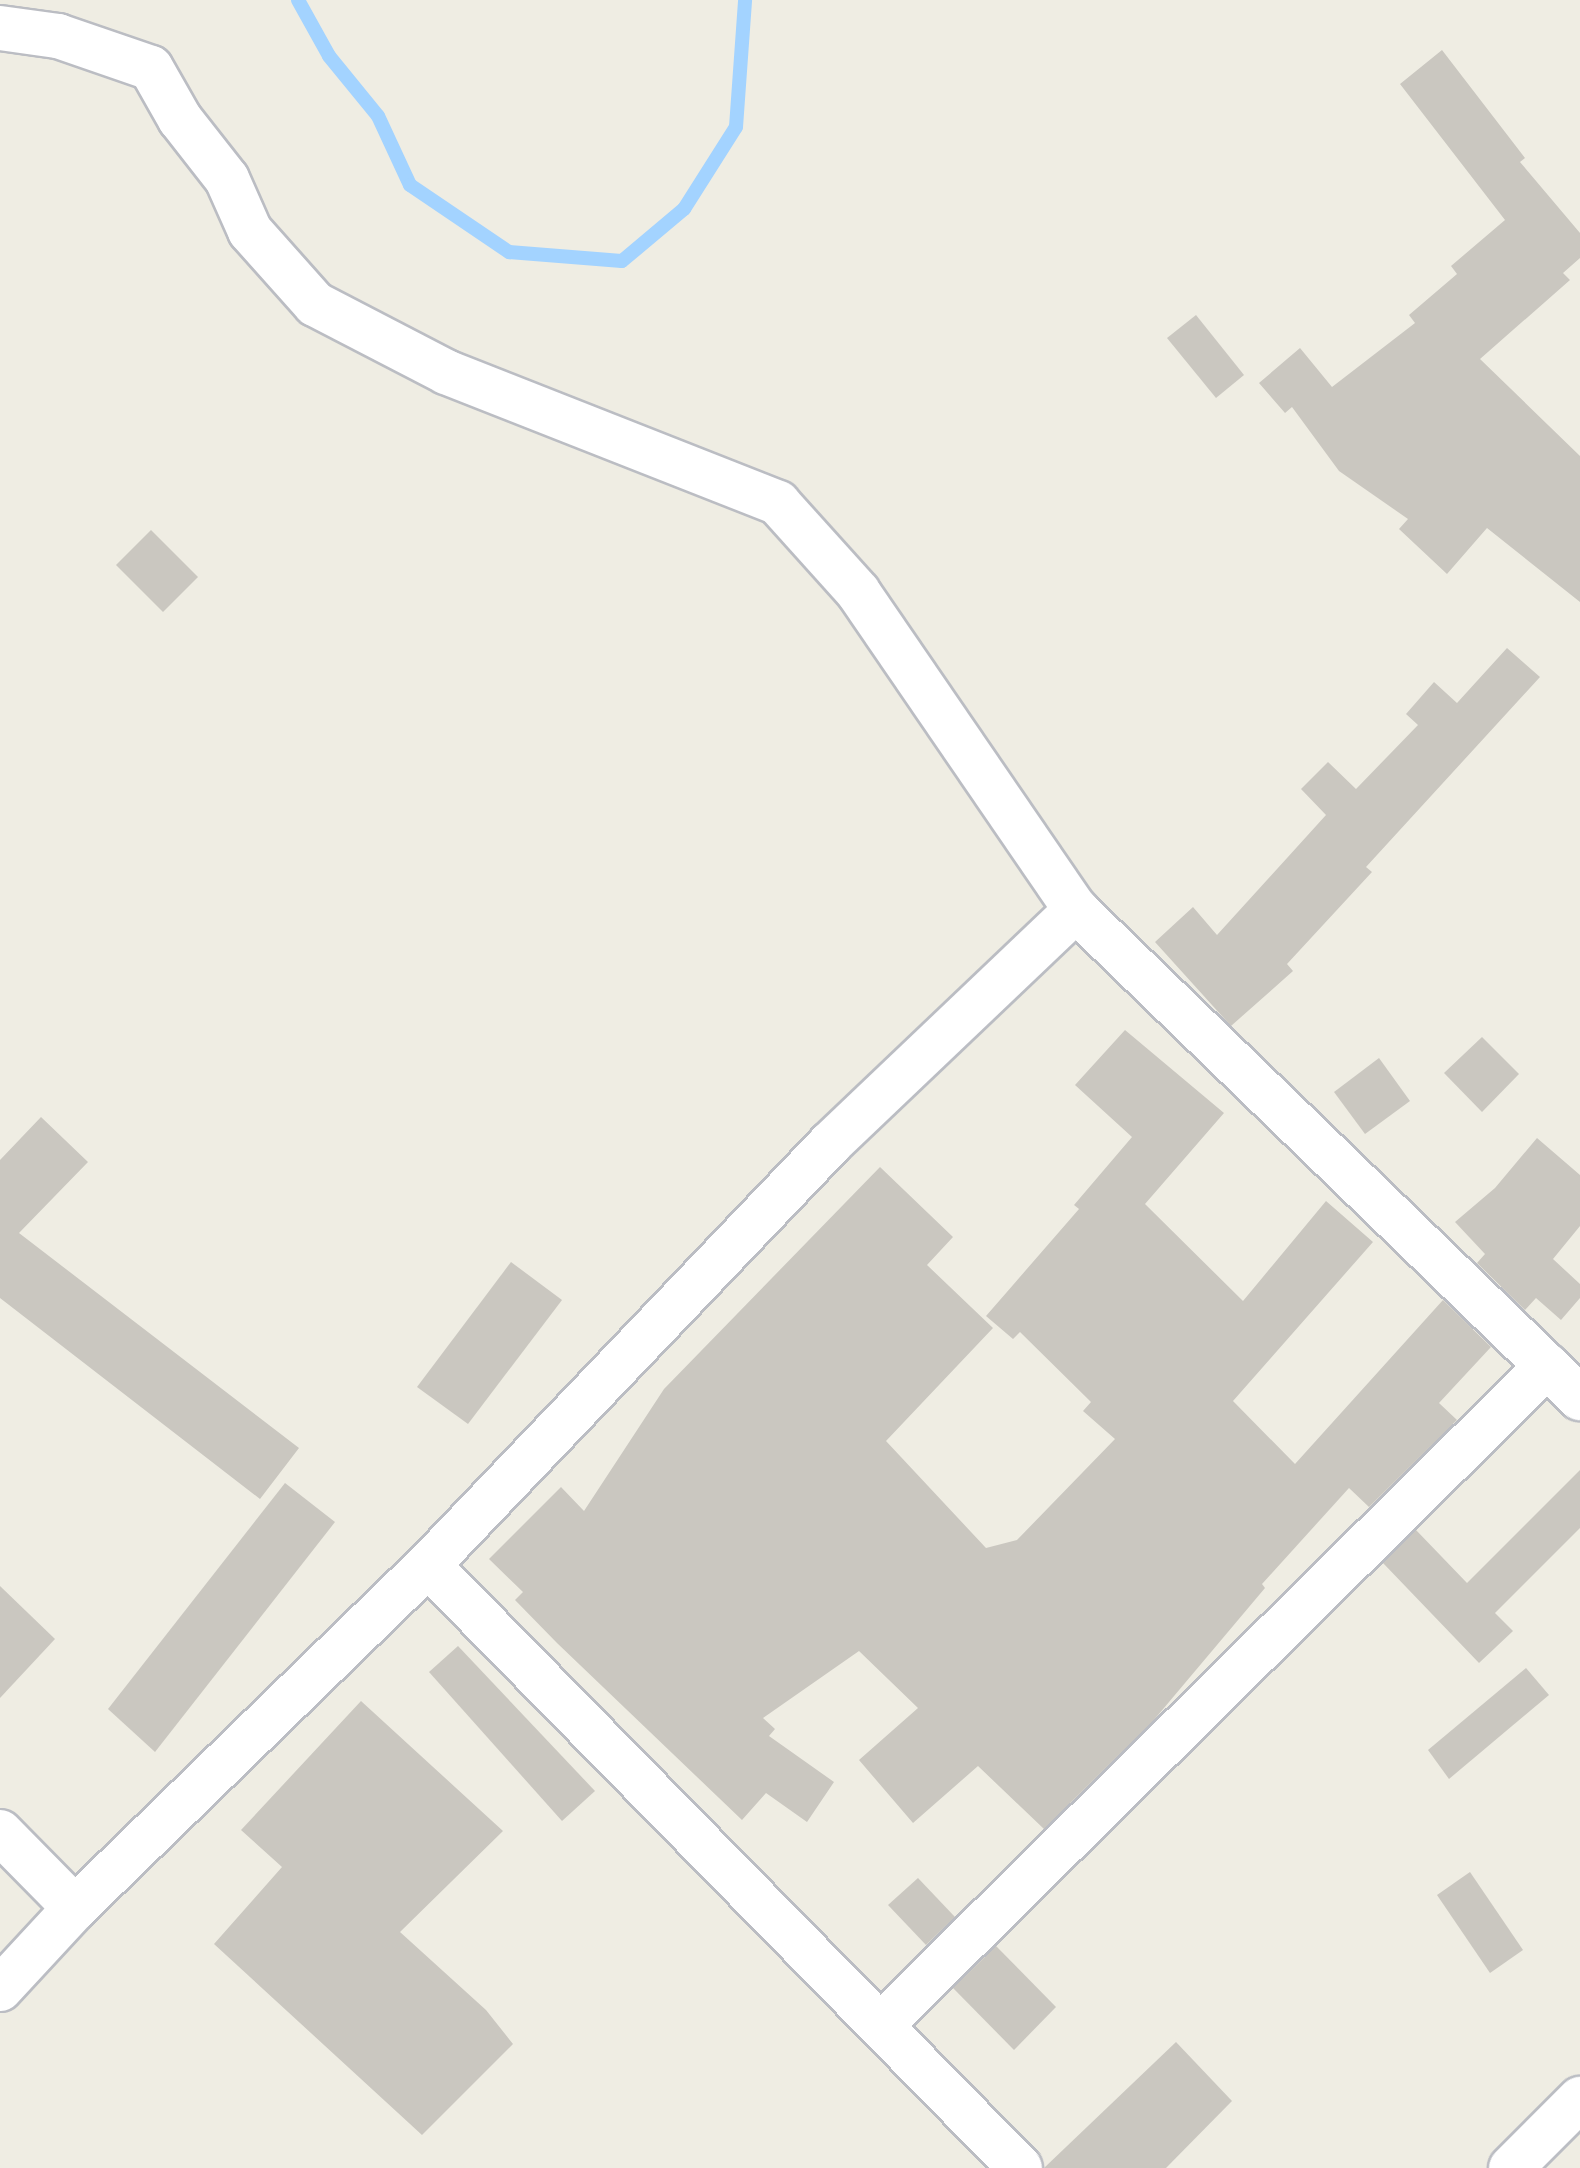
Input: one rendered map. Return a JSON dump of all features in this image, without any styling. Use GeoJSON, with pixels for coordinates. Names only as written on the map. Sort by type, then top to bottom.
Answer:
{"type":"FeatureCollection","features":[{"type":"Feature","properties":{"kind":"street"},"geometry":{"type":"LineString","coordinates":[[0,28],[58,36],[151,68],[180,119],[227,179],[250,231],[315,304],[446,372],[778,503],[858,592],[1076,910],[1580,1398]]}},
{"type":"Feature","properties":{"kind":"street"},"geometry":{"type":"LineString","coordinates":[[0,1989],[75,1908],[428,1565],[830,1144],[1076,910]]}},
{"type":"Feature","properties":{"kind":"street"},"geometry":{"type":"LineString","coordinates":[[881,2025],[1547,1366]]}},
{"type":"Feature","properties":{"kind":"street"},"geometry":{"type":"LineString","coordinates":[[428,1565],[1020,2168]]}},
{"type":"Feature","properties":{"kind":"street"},"geometry":{"type":"LineString","coordinates":[[0,1832],[75,1908]]}},
{"type":"Feature","properties":{"kind":"street"},"geometry":{"type":"LineString","coordinates":[[1511,2168],[1580,2099]]}},
{"type":"Feature","properties":{"kind":"building"},"geometry":{"type":"Polygon","coordinates":[[[1442,50],[1525,158],[1520,162],[1580,233],[1580,258],[1563,273],[1570,280],[1480,359],[1580,456],[1580,602],[1487,528],[1447,574],[1399,529],[1408,519],[1339,471],[1292,407],[1285,413],[1259,383],[1300,348],[1332,387],[1415,323],[1409,315],[1457,274],[1451,266],[1505,220],[1400,84],[1442,50]]]}},
{"type":"Feature","properties":{"kind":"building"},"geometry":{"type":"Polygon","coordinates":[[[1196,315],[1244,375],[1216,398],[1167,338],[1196,315]]]}},
{"type":"Feature","properties":{"kind":"building"},"geometry":{"type":"Polygon","coordinates":[[[151,530],[198,577],[163,612],[116,565],[151,530]]]}},
{"type":"Feature","properties":{"kind":"building"},"geometry":{"type":"Polygon","coordinates":[[[1507,648],[1540,677],[1366,867],[1372,872],[1287,964],[1293,971],[1231,1026],[1155,942],[1193,907],[1217,935],[1326,815],[1301,789],[1328,762],[1356,789],[1418,725],[1406,714],[1434,682],[1457,703],[1507,648]]]}},
{"type":"Feature","properties":{"kind":"building"},"geometry":{"type":"Polygon","coordinates":[[[1125,1030],[1224,1113],[1145,1204],[1243,1301],[1326,1201],[1373,1242],[1233,1401],[1295,1464],[1443,1300],[1491,1347],[1439,1403],[1457,1420],[1369,1507],[1349,1488],[1262,1584],[1265,1588],[1153,1721],[1044,1829],[978,1766],[913,1823],[859,1760],[918,1708],[859,1651],[763,1718],[775,1729],[769,1736],[834,1782],[807,1822],[766,1793],[742,1820],[515,1600],[523,1592],[489,1559],[561,1487],[584,1511],[664,1389],[880,1167],[953,1237],[927,1265],[993,1328],[886,1441],[986,1548],[1017,1540],[1115,1439],[1083,1411],[1091,1402],[1020,1332],[1013,1339],[986,1316],[1079,1209],[1074,1205],[1132,1137],[1075,1085],[1125,1030]]]}},
{"type":"Feature","properties":{"kind":"building"},"geometry":{"type":"Polygon","coordinates":[[[1482,1037],[1519,1074],[1482,1112],[1444,1073],[1482,1037]]]}},
{"type":"Feature","properties":{"kind":"building"},"geometry":{"type":"Polygon","coordinates":[[[1379,1058],[1410,1101],[1365,1134],[1334,1092],[1379,1058]]]}},
{"type":"Feature","properties":{"kind":"building"},"geometry":{"type":"Polygon","coordinates":[[[41,1117],[88,1162],[19,1233],[299,1448],[260,1499],[0,1298],[0,1160],[41,1117]]]}},
{"type":"Feature","properties":{"kind":"building"},"geometry":{"type":"Polygon","coordinates":[[[1537,1138],[1580,1175],[1580,1226],[1553,1259],[1580,1284],[1580,1298],[1561,1320],[1536,1298],[1525,1310],[1477,1263],[1485,1254],[1455,1222],[1495,1188],[1537,1138]]]}},
{"type":"Feature","properties":{"kind":"building"},"geometry":{"type":"Polygon","coordinates":[[[511,1262],[562,1300],[468,1424],[417,1387],[511,1262]]]}},
{"type":"Feature","properties":{"kind":"building"},"geometry":{"type":"Polygon","coordinates":[[[1580,1470],[1580,1528],[1495,1613],[1513,1631],[1479,1663],[1383,1563],[1416,1530],[1467,1583],[1580,1470]]]}},
{"type":"Feature","properties":{"kind":"building"},"geometry":{"type":"Polygon","coordinates":[[[285,1483],[335,1522],[155,1752],[108,1709],[285,1483]]]}},
{"type":"Feature","properties":{"kind":"building"},"geometry":{"type":"Polygon","coordinates":[[[0,1586],[55,1639],[0,1698],[0,1586]]]}},
{"type":"Feature","properties":{"kind":"building"},"geometry":{"type":"Polygon","coordinates":[[[458,1646],[595,1791],[562,1821],[429,1672],[458,1646]]]}},
{"type":"Feature","properties":{"kind":"building"},"geometry":{"type":"Polygon","coordinates":[[[1526,1668],[1549,1695],[1449,1779],[1428,1750],[1526,1668]]]}},
{"type":"Feature","properties":{"kind":"building"},"geometry":{"type":"Polygon","coordinates":[[[361,1701],[503,1831],[400,1932],[486,2010],[513,2044],[422,2135],[214,1944],[282,1867],[241,1830],[361,1701]]]}},
{"type":"Feature","properties":{"kind":"building"},"geometry":{"type":"Polygon","coordinates":[[[1470,1872],[1523,1950],[1490,1973],[1437,1895],[1470,1872]]]}},
{"type":"Feature","properties":{"kind":"building"},"geometry":{"type":"Polygon","coordinates":[[[918,1878],[955,1917],[926,1945],[888,1905],[918,1878]]]}},
{"type":"Feature","properties":{"kind":"building"},"geometry":{"type":"Polygon","coordinates":[[[996,1946],[1056,2007],[1014,2050],[953,1988],[996,1946]]]}},
{"type":"Feature","properties":{"kind":"building"},"geometry":{"type":"Polygon","coordinates":[[[1176,2042],[1232,2101],[1166,2168],[1044,2168],[1176,2042]]]}},
{"type":"Feature","properties":{"kind":"waterway"},"geometry":{"type":"LineString","coordinates":[[298,0],[329,56],[378,116],[410,185],[509,252],[622,261],[684,209],[736,127],[745,0]]}}]}
